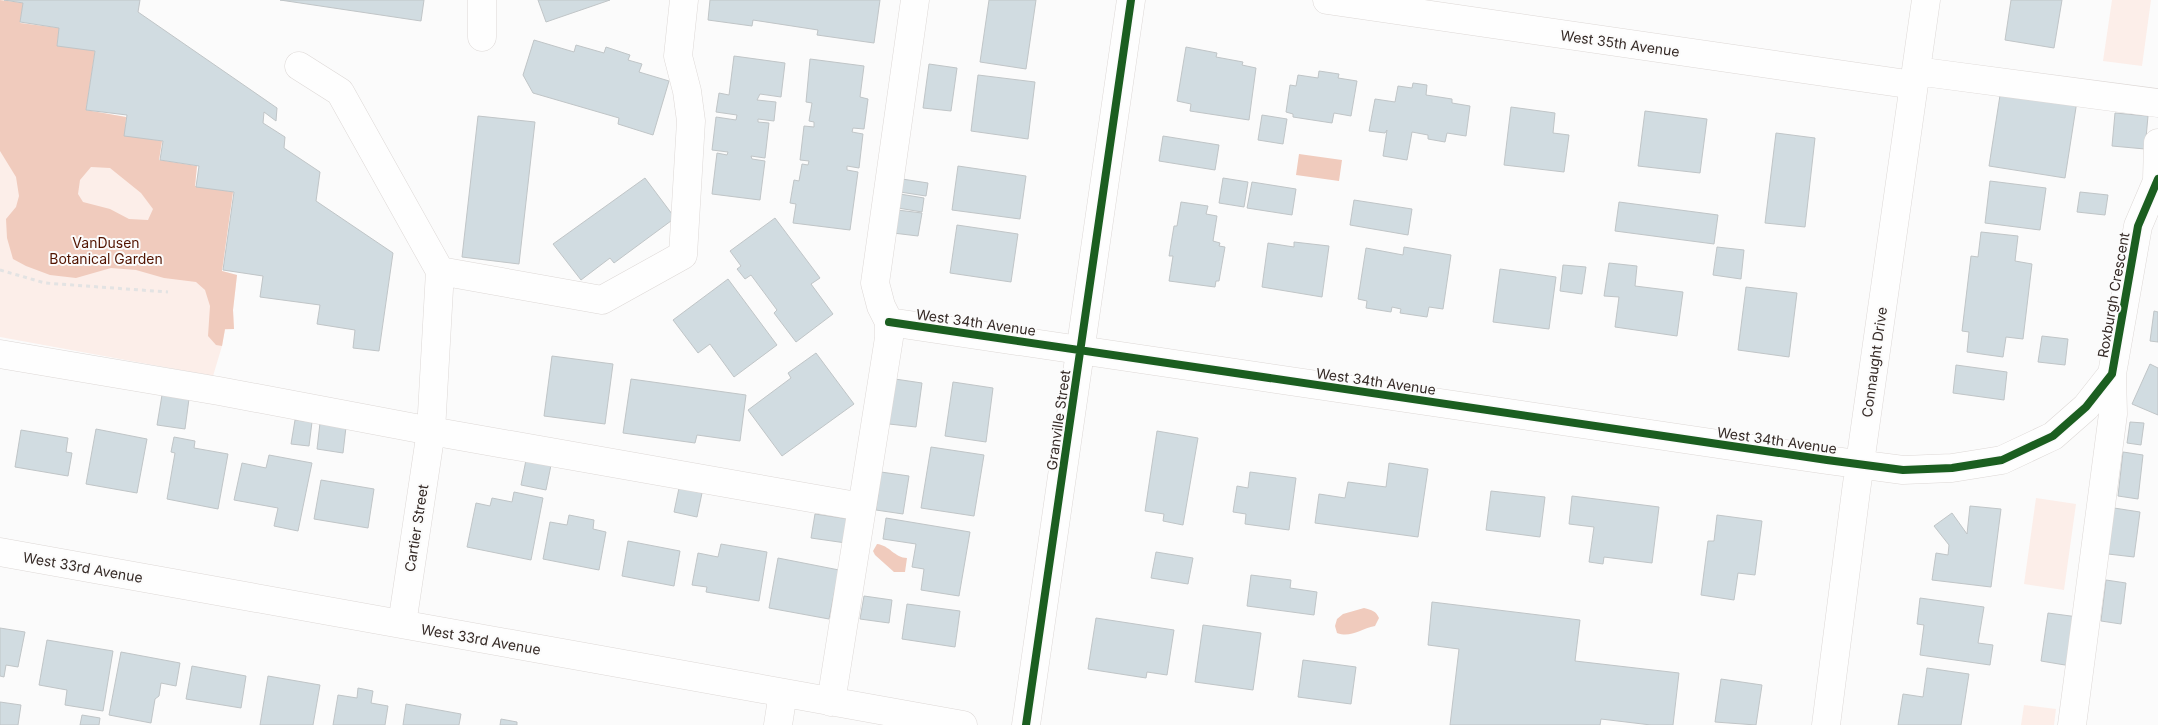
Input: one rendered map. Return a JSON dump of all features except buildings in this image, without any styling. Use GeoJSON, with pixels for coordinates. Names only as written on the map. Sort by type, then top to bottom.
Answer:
{"type":"FeatureCollection","features":[{"type":"Feature","properties":{"kind":"main road"},"geometry":{"type":"LineString","coordinates":[[482,0],[482,37]]}},
{"type":"Feature","properties":{"kind":"main road"},"geometry":{"type":"LineString","coordinates":[[298,66],[340,92],[440,271],[602,300],[683,255],[691,121],[687,91],[678,56],[684,0]]}},
{"type":"Feature","properties":{"kind":"main road"},"geometry":{"type":"LineString","coordinates":[[831,702],[889,338],[889,322],[881,306],[875,283],[915,0]]}},
{"type":"Feature","properties":{"kind":"main road","name":"Granville Street"},"geometry":{"type":"LineString","coordinates":[[1026,725],[1131,0]]}},
{"type":"Feature","properties":{"kind":"main road","name":"West 35th Avenue"},"geometry":{"type":"LineString","coordinates":[[1327,0],[1915,78],[2158,103]]}},
{"type":"Feature","properties":{"kind":"main road","name":"Connaught Drive"},"geometry":{"type":"LineString","coordinates":[[1826,725],[1860,464],[1926,0]]}},
{"type":"Feature","properties":{"kind":"main road"},"geometry":{"type":"LineString","coordinates":[[2158,143],[2158,179]]}},
{"type":"Feature","properties":{"kind":"main road","name":"Roxburgh Crescent"},"geometry":{"type":"LineString","coordinates":[[1860,464],[1903,470],[1952,468],[2002,460],[2053,436],[2086,407],[2112,374],[2138,226],[2158,179]]}},
{"type":"Feature","properties":{"kind":"main road","name":"Cartier Street"},"geometry":{"type":"LineString","coordinates":[[402,624],[431,432],[440,271]]}},
{"type":"Feature","properties":{"kind":"main road","name":"West 34th Avenue"},"geometry":{"type":"LineString","coordinates":[[889,322],[1860,464]]}},
{"type":"Feature","properties":{"kind":"main road"},"geometry":{"type":"LineString","coordinates":[[0,354],[286,403],[431,432],[862,507]]}},
{"type":"Feature","properties":{"kind":"main road"},"geometry":{"type":"LineString","coordinates":[[2072,725],[2113,414],[2112,374]]}},
{"type":"Feature","properties":{"kind":"main road","name":"West 33rd Avenue"},"geometry":{"type":"LineString","coordinates":[[0,552],[963,725]]}},
{"type":"Feature","properties":{"kind":"main road"},"geometry":{"type":"LineString","coordinates":[[778,725],[783,693]]}},
{"type":"Feature","properties":{"kind":"path"},"geometry":{"type":"LineString","coordinates":[[0,270],[45,283],[168,292]]}},
{"type":"Feature","properties":{"kind":"green space","name":"VanDusen Botanical Garden"},"geometry":{"type":"Polygon","coordinates":[[[0,0],[20,23],[59,28],[57,45],[95,50],[86,110],[126,117],[125,135],[162,141],[159,160],[197,166],[195,186],[233,192],[222,271],[237,275],[233,310],[234,329],[225,330],[213,376],[0,337],[0,0]]]}},
{"type":"Feature","properties":{"kind":"green space"},"geometry":{"type":"Polygon","coordinates":[[[2112,0],[2151,0],[2142,66],[2103,61],[2112,0]]]}},
{"type":"Feature","properties":{"kind":"green space"},"geometry":{"type":"Polygon","coordinates":[[[2036,498],[2076,504],[2064,590],[2024,584],[2036,498]]]}},
{"type":"Feature","properties":{"kind":"green space"},"geometry":{"type":"Polygon","coordinates":[[[2024,705],[2056,709],[2054,725],[2021,725],[2024,705]]]}},
{"type":"Feature","properties":{"kind":"shaded area","name":"VanDusen Botanical Garden"},"geometry":{"type":"Polygon","coordinates":[[[0,0],[23,3],[20,23],[59,28],[57,45],[95,50],[86,110],[126,117],[125,135],[162,141],[159,160],[197,166],[195,186],[233,192],[222,271],[237,275],[233,310],[234,329],[225,329],[222,346],[216,345],[208,336],[210,306],[205,290],[196,282],[164,278],[136,270],[111,268],[76,278],[50,275],[13,259],[7,238],[6,219],[16,207],[19,196],[16,177],[0,151],[0,0]],[[91,167],[80,180],[78,194],[83,202],[110,209],[129,219],[148,220],[153,209],[141,193],[110,168],[91,167]]]}},
{"type":"Feature","properties":{"kind":"shaded area"},"geometry":{"type":"Polygon","coordinates":[[[1299,154],[1342,160],[1339,181],[1296,175],[1299,154]]]}},
{"type":"Feature","properties":{"kind":"shaded area"},"geometry":{"type":"Polygon","coordinates":[[[877,544],[899,556],[907,558],[905,572],[894,572],[875,555],[873,551],[877,544]]]}},
{"type":"Feature","properties":{"kind":"shaded area"},"geometry":{"type":"Polygon","coordinates":[[[1364,608],[1377,614],[1379,618],[1375,626],[1351,634],[1337,633],[1335,626],[1337,619],[1343,614],[1364,608]]]}},
{"type":"Feature","properties":{"kind":"cycle path"},"geometry":{"type":"LineString","coordinates":[[1026,725],[1131,0]]}},
{"type":"Feature","properties":{"kind":"cycle path"},"geometry":{"type":"LineString","coordinates":[[889,322],[1827,460],[1903,470],[1952,468],[2002,460],[2053,436],[2086,407],[2112,374],[2138,226],[2158,179]]}}]}
